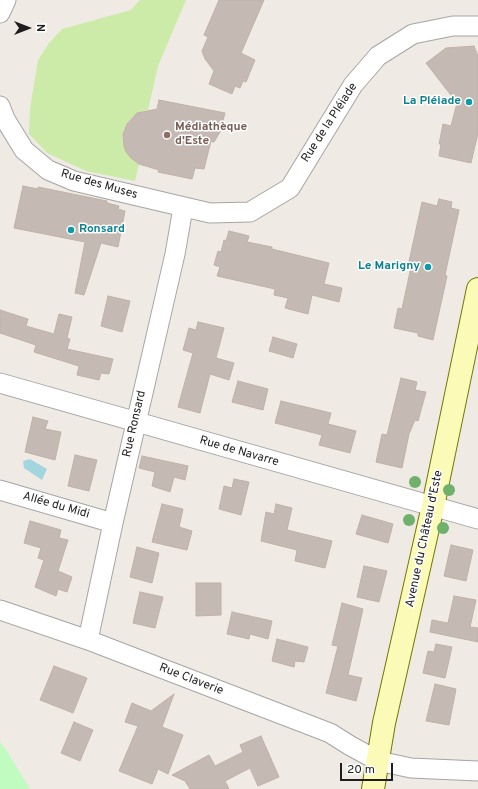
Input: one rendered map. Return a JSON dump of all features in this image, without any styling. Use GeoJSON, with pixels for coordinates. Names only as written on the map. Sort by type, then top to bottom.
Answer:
{"type":"FeatureCollection","features":[{"type":"Feature","properties":{"kind":"street"},"geometry":{"type":"LineString","coordinates":[[0,13],[6,0]]}},
{"type":"Feature","properties":{"kind":"street","name":"Rue de la Pléiade"},"geometry":{"type":"LineString","coordinates":[[184,208],[210,213],[250,212],[290,188],[353,85],[378,56],[413,34],[453,26],[478,26]]}},
{"type":"Feature","properties":{"kind":"street","name":"Rue des Muses"},"geometry":{"type":"LineString","coordinates":[[0,106],[5,119],[24,150],[48,170],[74,181],[184,208]]}},
{"type":"Feature","properties":{"kind":"street","name":"Rue Ronsard"},"geometry":{"type":"LineString","coordinates":[[88,640],[184,208]]}},
{"type":"Feature","properties":{"kind":"street","name":"Avenue du Château d'Este"},"geometry":{"type":"LineString","coordinates":[[373,789],[384,723],[433,506],[478,289]]}},
{"type":"Feature","properties":{"kind":"street","name":"Rue de Navarre"},"geometry":{"type":"LineString","coordinates":[[0,383],[136,423],[478,519]]}},
{"type":"Feature","properties":{"kind":"street","name":"Allée du Midi"},"geometry":{"type":"LineString","coordinates":[[0,490],[113,522]]}},
{"type":"Feature","properties":{"kind":"street","name":"Rue Claverie"},"geometry":{"type":"LineString","coordinates":[[0,610],[88,640],[330,733],[378,761],[411,768],[478,771]]}},
{"type":"Feature","properties":{"kind":"green space"},"geometry":{"type":"Polygon","coordinates":[[[140,0],[186,0],[158,66],[148,110],[142,111],[132,117],[124,129],[123,140],[126,152],[139,164],[135,181],[86,171],[47,153],[29,134],[30,108],[38,60],[49,43],[62,29],[131,10],[140,0]]]}},
{"type":"Feature","properties":{"kind":"green space"},"geometry":{"type":"Polygon","coordinates":[[[0,742],[5,748],[30,789],[0,789],[0,742]]]}},
{"type":"Feature","properties":{"kind":"water"},"geometry":{"type":"Polygon","coordinates":[[[30,459],[47,469],[42,480],[24,468],[23,461],[30,459]]]}},
{"type":"Feature","properties":{"kind":"building"},"geometry":{"type":"Polygon","coordinates":[[[219,0],[264,0],[241,53],[255,60],[246,82],[243,81],[240,88],[235,86],[232,94],[209,84],[214,71],[205,59],[202,51],[208,37],[204,35],[219,0]]]}},
{"type":"Feature","properties":{"kind":"building","name":"La Pléiade"},"geometry":{"type":"Polygon","coordinates":[[[474,46],[478,56],[478,133],[471,163],[439,156],[441,144],[439,144],[443,124],[451,126],[457,103],[426,63],[446,48],[474,46]]]}},
{"type":"Feature","properties":{"kind":"building","name":"Médiathèque d'Este"},"geometry":{"type":"Polygon","coordinates":[[[159,100],[225,113],[220,132],[214,142],[211,141],[204,169],[195,168],[192,179],[158,172],[159,170],[139,164],[126,152],[123,134],[127,124],[137,113],[157,109],[159,100]]]}},
{"type":"Feature","properties":{"kind":"building","name":"Ronsard"},"geometry":{"type":"Polygon","coordinates":[[[23,186],[38,189],[38,187],[107,201],[107,203],[119,206],[118,209],[125,211],[118,247],[101,243],[84,295],[75,293],[85,242],[14,228],[23,186]]]}},
{"type":"Feature","properties":{"kind":"building","name":"Le Marigny"},"geometry":{"type":"Polygon","coordinates":[[[439,199],[452,202],[451,208],[459,210],[433,340],[418,336],[418,333],[394,328],[398,308],[402,309],[411,267],[408,266],[422,202],[437,206],[439,199]]]}},
{"type":"Feature","properties":{"kind":"building"},"geometry":{"type":"Polygon","coordinates":[[[229,231],[249,236],[247,242],[272,247],[272,249],[329,263],[324,284],[342,288],[339,302],[312,295],[308,314],[285,308],[288,298],[274,295],[275,289],[217,276],[220,267],[214,265],[218,251],[221,252],[224,240],[226,241],[229,231]]]}},
{"type":"Feature","properties":{"kind":"building"},"geometry":{"type":"Polygon","coordinates":[[[108,296],[130,301],[122,332],[101,326],[108,296]]]}},
{"type":"Feature","properties":{"kind":"building"},"geometry":{"type":"Polygon","coordinates":[[[0,310],[28,319],[26,326],[54,334],[59,314],[72,317],[67,338],[70,339],[67,349],[113,359],[109,374],[101,373],[99,380],[77,375],[79,366],[34,352],[36,345],[0,333],[0,310]]]}},
{"type":"Feature","properties":{"kind":"building"},"geometry":{"type":"Polygon","coordinates":[[[198,322],[224,328],[216,358],[234,363],[229,380],[210,374],[200,413],[178,407],[193,353],[183,350],[189,328],[196,330],[198,322]]]}},
{"type":"Feature","properties":{"kind":"building"},"geometry":{"type":"Polygon","coordinates":[[[273,337],[297,344],[293,358],[269,351],[273,337]]]}},
{"type":"Feature","properties":{"kind":"building"},"geometry":{"type":"Polygon","coordinates":[[[401,378],[417,382],[415,390],[426,392],[418,421],[415,420],[409,434],[402,468],[376,462],[382,434],[387,435],[401,378]]]}},
{"type":"Feature","properties":{"kind":"building"},"geometry":{"type":"Polygon","coordinates":[[[238,381],[268,389],[263,410],[232,402],[238,381]]]}},
{"type":"Feature","properties":{"kind":"building"},"geometry":{"type":"Polygon","coordinates":[[[281,401],[331,413],[328,424],[356,431],[350,453],[319,445],[322,435],[275,423],[281,401]]]}},
{"type":"Feature","properties":{"kind":"building"},"geometry":{"type":"Polygon","coordinates":[[[33,417],[48,421],[45,429],[61,432],[55,460],[25,452],[33,417]]]}},
{"type":"Feature","properties":{"kind":"building"},"geometry":{"type":"Polygon","coordinates":[[[75,455],[97,460],[89,491],[68,486],[75,455]]]}},
{"type":"Feature","properties":{"kind":"building"},"geometry":{"type":"Polygon","coordinates":[[[142,456],[188,466],[185,480],[174,477],[170,492],[152,486],[155,472],[139,468],[142,456]]]}},
{"type":"Feature","properties":{"kind":"building"},"geometry":{"type":"Polygon","coordinates":[[[234,479],[249,482],[241,515],[219,509],[224,486],[232,488],[234,479]]]}},
{"type":"Feature","properties":{"kind":"building"},"geometry":{"type":"Polygon","coordinates":[[[162,504],[183,509],[179,527],[192,531],[187,550],[152,542],[162,504]]]}},
{"type":"Feature","properties":{"kind":"building"},"geometry":{"type":"Polygon","coordinates":[[[276,504],[292,508],[287,530],[332,541],[325,568],[295,561],[297,550],[261,541],[266,512],[274,514],[276,504]]]}},
{"type":"Feature","properties":{"kind":"building"},"geometry":{"type":"Polygon","coordinates":[[[362,515],[393,524],[388,543],[356,534],[362,515]]]}},
{"type":"Feature","properties":{"kind":"building"},"geometry":{"type":"Polygon","coordinates":[[[30,521],[61,530],[59,538],[68,540],[58,571],[72,577],[67,592],[58,589],[56,596],[35,587],[44,560],[38,558],[41,548],[24,543],[30,521]]]}},
{"type":"Feature","properties":{"kind":"building"},"geometry":{"type":"Polygon","coordinates":[[[451,545],[473,550],[466,581],[444,576],[451,545]]]}},
{"type":"Feature","properties":{"kind":"building"},"geometry":{"type":"Polygon","coordinates":[[[137,547],[159,553],[152,583],[130,577],[137,547]]]}},
{"type":"Feature","properties":{"kind":"building"},"geometry":{"type":"Polygon","coordinates":[[[364,566],[387,571],[379,602],[357,597],[364,566]]]}},
{"type":"Feature","properties":{"kind":"building"},"geometry":{"type":"Polygon","coordinates":[[[196,583],[221,583],[221,615],[196,616],[196,583]]]}},
{"type":"Feature","properties":{"kind":"building"},"geometry":{"type":"Polygon","coordinates":[[[140,592],[163,597],[155,628],[133,623],[140,592]]]}},
{"type":"Feature","properties":{"kind":"building"},"geometry":{"type":"Polygon","coordinates":[[[454,596],[476,600],[470,627],[478,628],[478,642],[430,632],[432,620],[448,623],[454,596]]]}},
{"type":"Feature","properties":{"kind":"building"},"geometry":{"type":"Polygon","coordinates":[[[342,603],[363,609],[348,675],[362,678],[356,701],[326,693],[338,646],[332,645],[342,603]]]}},
{"type":"Feature","properties":{"kind":"building"},"geometry":{"type":"Polygon","coordinates":[[[232,612],[272,621],[268,639],[250,634],[249,639],[227,634],[232,612]]]}},
{"type":"Feature","properties":{"kind":"building"},"geometry":{"type":"Polygon","coordinates":[[[277,639],[308,647],[304,662],[295,661],[294,667],[272,661],[277,639]]]}},
{"type":"Feature","properties":{"kind":"building"},"geometry":{"type":"Polygon","coordinates":[[[436,644],[452,647],[445,678],[423,673],[428,651],[434,652],[436,644]]]}},
{"type":"Feature","properties":{"kind":"building"},"geometry":{"type":"Polygon","coordinates":[[[54,666],[87,678],[73,713],[40,700],[54,666]]]}},
{"type":"Feature","properties":{"kind":"building"},"geometry":{"type":"Polygon","coordinates":[[[435,684],[456,689],[449,725],[426,721],[435,684]]]}},
{"type":"Feature","properties":{"kind":"building"},"geometry":{"type":"Polygon","coordinates":[[[174,694],[162,727],[183,735],[168,774],[158,769],[152,784],[119,771],[138,726],[125,722],[132,703],[151,711],[174,694]]]}},
{"type":"Feature","properties":{"kind":"building"},"geometry":{"type":"Polygon","coordinates":[[[74,722],[93,730],[80,761],[61,753],[74,722]]]}},
{"type":"Feature","properties":{"kind":"building"},"geometry":{"type":"Polygon","coordinates":[[[261,736],[279,777],[258,786],[250,768],[225,781],[229,789],[190,789],[185,781],[172,775],[209,755],[215,766],[243,752],[240,745],[261,736]]]}},
{"type":"Feature","properties":{"kind":"place","name":"La Pléiade"},"geometry":{"type":"Point","coordinates":[469,102]}},
{"type":"Feature","properties":{"kind":"place","name":"Médiathèque d'Este"},"geometry":{"type":"Point","coordinates":[167,135]}},
{"type":"Feature","properties":{"kind":"place","name":"Ronsard"},"geometry":{"type":"Point","coordinates":[71,230]}},
{"type":"Feature","properties":{"kind":"place","name":"Le Marigny"},"geometry":{"type":"Point","coordinates":[428,267]}}]}
